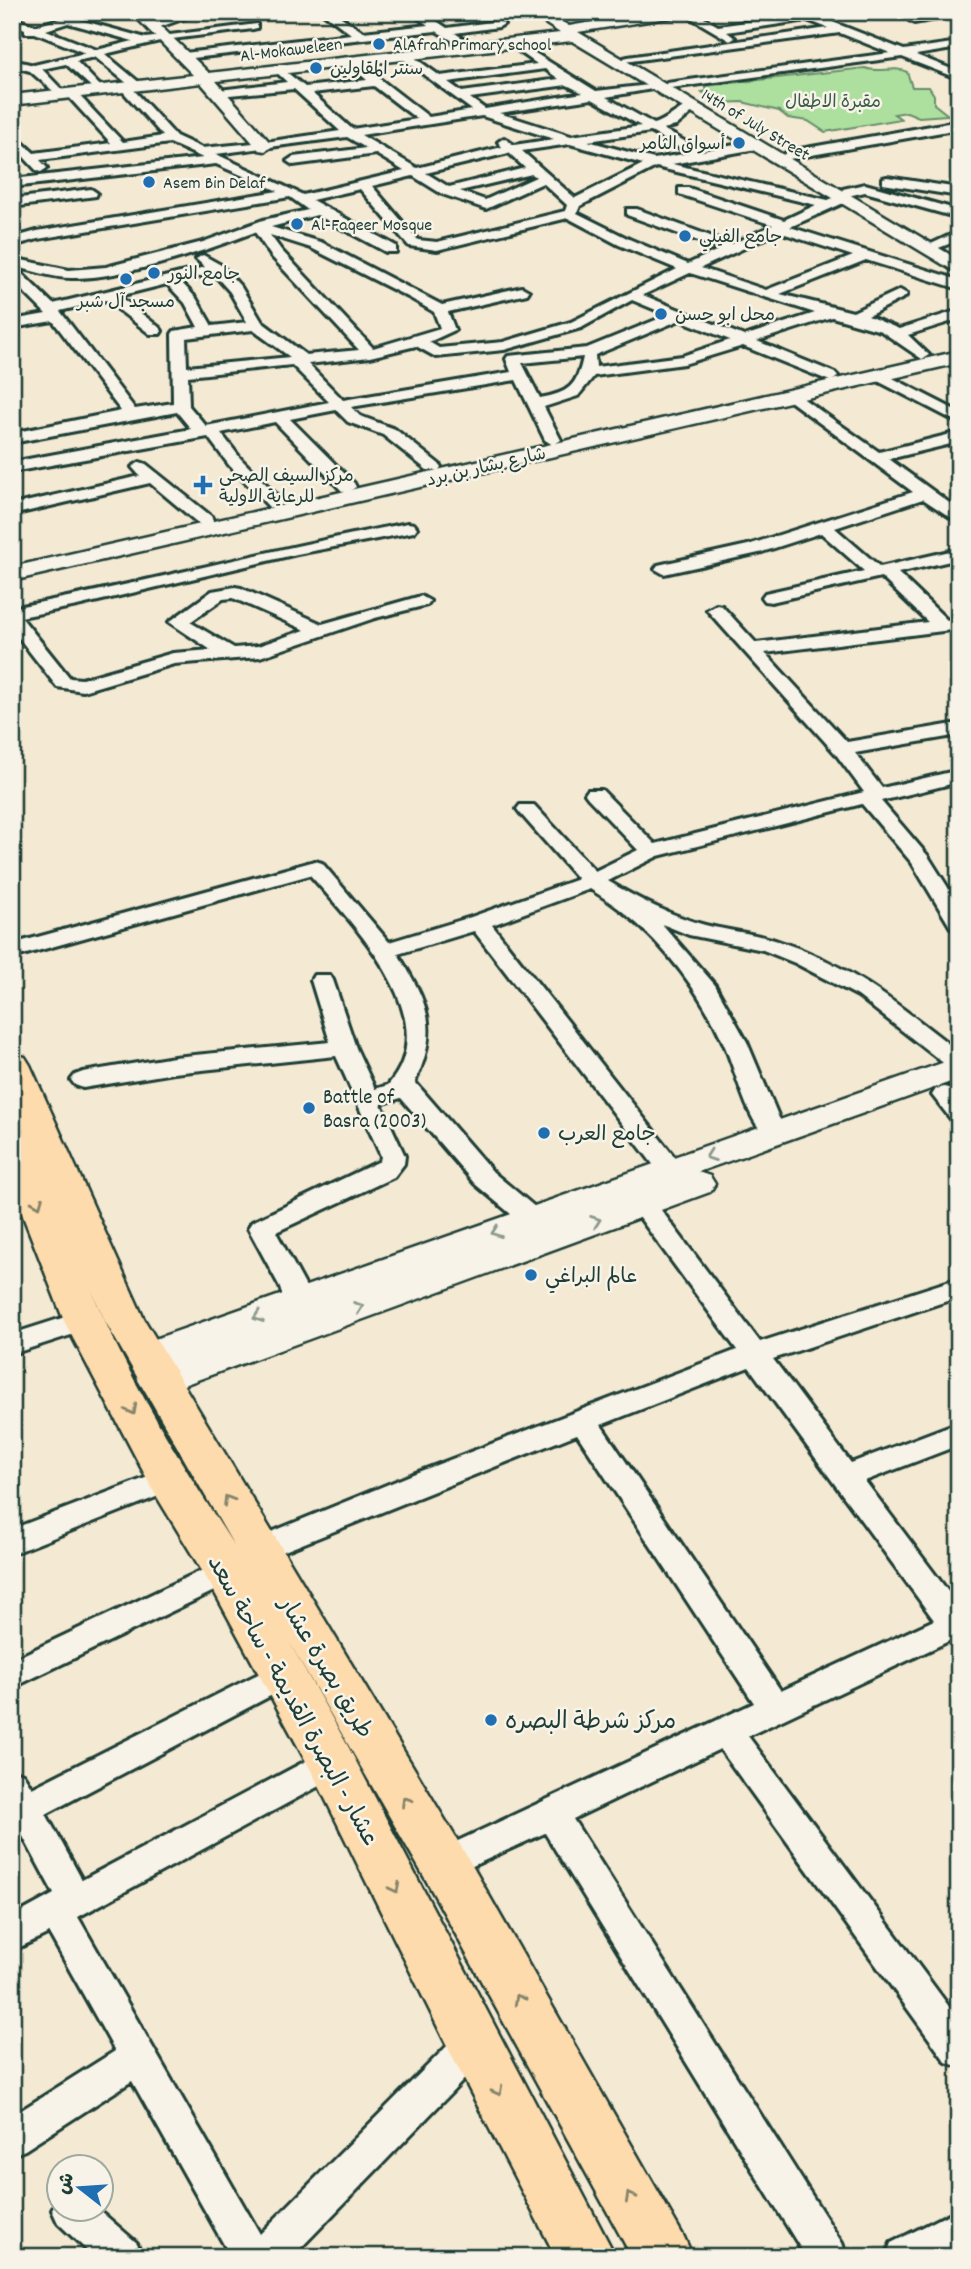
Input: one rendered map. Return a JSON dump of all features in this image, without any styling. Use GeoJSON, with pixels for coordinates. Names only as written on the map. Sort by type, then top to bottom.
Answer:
{"type":"FeatureCollection","features":[{"type":"Feature","properties":{"kind":"main road"},"geometry":{"type":"LineString","coordinates":[[138,12],[155,35],[184,56],[265,146]]}},
{"type":"Feature","properties":{"kind":"main road","name":"14th of July Street"},"geometry":{"type":"LineString","coordinates":[[535,12],[628,60],[691,107],[959,268]]}},
{"type":"Feature","properties":{"kind":"main road","name":"14th of July Street"},"geometry":{"type":"LineString","coordinates":[[550,12],[572,29],[663,85],[789,155],[839,198],[951,240],[959,258]]}},
{"type":"Feature","properties":{"kind":"main road"},"geometry":{"type":"LineString","coordinates":[[617,19],[639,12]]}},
{"type":"Feature","properties":{"kind":"main road","name":"Al-Mokaweleen"},"geometry":{"type":"LineString","coordinates":[[12,100],[514,43],[572,29]]}},
{"type":"Feature","properties":{"kind":"main road","name":"شارع بشار بن برد"},"geometry":{"type":"LineString","coordinates":[[12,564],[959,346]]}},
{"type":"Feature","properties":{"kind":"main road","name":"شارع بشار بن برد"},"geometry":{"type":"LineString","coordinates":[[12,574],[959,357]]}},
{"type":"Feature","properties":{"kind":"main road","name":"طريق بصرة عشار"},"geometry":{"type":"LineString","coordinates":[[12,1065],[109,1286],[151,1368],[242,1561],[444,1864],[664,2257]]}},
{"type":"Feature","properties":{"kind":"main road"},"geometry":{"type":"LineString","coordinates":[[151,1368],[296,1303],[778,1132],[956,1086]]}},
{"type":"Feature","properties":{"kind":"main road"},"geometry":{"type":"LineString","coordinates":[[151,1368],[643,1204],[956,1086]]}},
{"type":"Feature","properties":{"kind":"main road","name":"عشار - البصرة القديمة - ساحة سعد"},"geometry":{"type":"LineString","coordinates":[[12,1140],[84,1321],[169,1480],[242,1561],[284,1674],[587,2257]]}},
{"type":"Feature","properties":{"kind":"street"},"geometry":{"type":"LineString","coordinates":[[12,35],[95,12]]}},
{"type":"Feature","properties":{"kind":"street"},"geometry":{"type":"LineString","coordinates":[[12,63],[34,68],[99,54],[155,35],[197,12]]}},
{"type":"Feature","properties":{"kind":"street"},"geometry":{"type":"LineString","coordinates":[[237,12],[281,46]]}},
{"type":"Feature","properties":{"kind":"street"},"geometry":{"type":"LineString","coordinates":[[327,12],[361,36]]}},
{"type":"Feature","properties":{"kind":"street"},"geometry":{"type":"LineString","coordinates":[[415,12],[470,48]]}},
{"type":"Feature","properties":{"kind":"street"},"geometry":{"type":"LineString","coordinates":[[572,29],[617,19],[680,12]]}},
{"type":"Feature","properties":{"kind":"street"},"geometry":{"type":"LineString","coordinates":[[686,12],[743,45]]}},
{"type":"Feature","properties":{"kind":"street"},"geometry":{"type":"LineString","coordinates":[[914,20],[959,12]]}},
{"type":"Feature","properties":{"kind":"street"},"geometry":{"type":"LineString","coordinates":[[716,30],[801,14],[959,76]]}},
{"type":"Feature","properties":{"kind":"street"},"geometry":{"type":"LineString","coordinates":[[12,19],[99,54],[131,86],[172,139],[297,196],[319,211],[391,249]]}},
{"type":"Feature","properties":{"kind":"street"},"geometry":{"type":"LineString","coordinates":[[68,19],[155,35],[253,26]]}},
{"type":"Feature","properties":{"kind":"street"},"geometry":{"type":"LineString","coordinates":[[184,56],[499,24]]}},
{"type":"Feature","properties":{"kind":"street"},"geometry":{"type":"LineString","coordinates":[[628,60],[837,30]]}},
{"type":"Feature","properties":{"kind":"street"},"geometry":{"type":"LineString","coordinates":[[514,43],[569,81],[699,154]]}},
{"type":"Feature","properties":{"kind":"street"},"geometry":{"type":"LineString","coordinates":[[199,152],[265,146],[663,85],[841,64],[959,45]]}},
{"type":"Feature","properties":{"kind":"street"},"geometry":{"type":"LineString","coordinates":[[715,49],[753,74]]}},
{"type":"Feature","properties":{"kind":"street"},"geometry":{"type":"LineString","coordinates":[[404,55],[482,112],[654,163],[839,198]]}},
{"type":"Feature","properties":{"kind":"street"},"geometry":{"type":"LineString","coordinates":[[69,60],[98,90]]}},
{"type":"Feature","properties":{"kind":"street"},"geometry":{"type":"LineString","coordinates":[[349,61],[426,121]]}},
{"type":"Feature","properties":{"kind":"street"},"geometry":{"type":"LineString","coordinates":[[437,80],[545,66]]}},
{"type":"Feature","properties":{"kind":"street"},"geometry":{"type":"LineString","coordinates":[[34,68],[120,146]]}},
{"type":"Feature","properties":{"kind":"street"},"geometry":{"type":"LineString","coordinates":[[279,69],[349,133],[447,191],[486,205],[540,173]]}},
{"type":"Feature","properties":{"kind":"street"},"geometry":{"type":"LineString","coordinates":[[458,96],[569,81]]}},
{"type":"Feature","properties":{"kind":"street"},"geometry":{"type":"LineString","coordinates":[[219,93],[376,82]]}},
{"type":"Feature","properties":{"kind":"street"},"geometry":{"type":"LineString","coordinates":[[21,214],[297,196],[510,149],[653,128],[672,123],[691,107]]}},
{"type":"Feature","properties":{"kind":"street"},"geometry":{"type":"LineString","coordinates":[[517,123],[503,137],[510,149],[540,173],[572,209],[616,239],[769,294],[852,317],[897,334],[922,355]]}},
{"type":"Feature","properties":{"kind":"street"},"geometry":{"type":"LineString","coordinates":[[789,155],[959,125]]}},
{"type":"Feature","properties":{"kind":"street"},"geometry":{"type":"LineString","coordinates":[[12,137],[33,157],[49,180]]}},
{"type":"Feature","properties":{"kind":"street"},"geometry":{"type":"LineString","coordinates":[[33,157],[172,139]]}},
{"type":"Feature","properties":{"kind":"street"},"geometry":{"type":"LineString","coordinates":[[348,260],[414,243],[436,246],[572,209],[654,163],[755,145]]}},
{"type":"Feature","properties":{"kind":"street"},"geometry":{"type":"LineString","coordinates":[[265,146],[307,169]]}},
{"type":"Feature","properties":{"kind":"street"},"geometry":{"type":"LineString","coordinates":[[293,161],[381,150]]}},
{"type":"Feature","properties":{"kind":"street"},"geometry":{"type":"LineString","coordinates":[[12,183],[217,160]]}},
{"type":"Feature","properties":{"kind":"street"},"geometry":{"type":"LineString","coordinates":[[447,191],[540,173]]}},
{"type":"Feature","properties":{"kind":"street"},"geometry":{"type":"LineString","coordinates":[[883,181],[959,192]]}},
{"type":"Feature","properties":{"kind":"street"},"geometry":{"type":"LineString","coordinates":[[362,183],[414,243]]}},
{"type":"Feature","properties":{"kind":"street"},"geometry":{"type":"LineString","coordinates":[[508,353],[576,325],[692,267],[865,188],[959,214]]}},
{"type":"Feature","properties":{"kind":"street"},"geometry":{"type":"LineString","coordinates":[[684,191],[862,257],[959,285]]}},
{"type":"Feature","properties":{"kind":"street"},"geometry":{"type":"LineString","coordinates":[[21,214],[91,193]]}},
{"type":"Feature","properties":{"kind":"street"},"geometry":{"type":"LineString","coordinates":[[16,267],[88,274],[189,250],[319,211]]}},
{"type":"Feature","properties":{"kind":"street"},"geometry":{"type":"LineString","coordinates":[[632,212],[733,248]]}},
{"type":"Feature","properties":{"kind":"street"},"geometry":{"type":"LineString","coordinates":[[12,242],[21,214]]}},
{"type":"Feature","properties":{"kind":"street"},"geometry":{"type":"LineString","coordinates":[[258,228],[294,237],[348,260],[440,310],[522,291]]}},
{"type":"Feature","properties":{"kind":"street"},"geometry":{"type":"LineString","coordinates":[[258,228],[276,253],[370,353]]}},
{"type":"Feature","properties":{"kind":"street"},"geometry":{"type":"LineString","coordinates":[[369,239],[403,231]]}},
{"type":"Feature","properties":{"kind":"street"},"geometry":{"type":"LineString","coordinates":[[189,250],[216,268],[236,290],[256,325],[282,342],[340,407],[354,419],[389,432],[433,467]]}},
{"type":"Feature","properties":{"kind":"street"},"geometry":{"type":"LineString","coordinates":[[769,294],[862,257]]}},
{"type":"Feature","properties":{"kind":"street"},"geometry":{"type":"LineString","coordinates":[[16,267],[54,312],[131,414]]}},
{"type":"Feature","properties":{"kind":"street"},"geometry":{"type":"LineString","coordinates":[[12,324],[109,295],[216,268]]}},
{"type":"Feature","properties":{"kind":"street"},"geometry":{"type":"LineString","coordinates":[[170,279],[191,301],[207,330]]}},
{"type":"Feature","properties":{"kind":"street"},"geometry":{"type":"LineString","coordinates":[[852,317],[900,294]]}},
{"type":"Feature","properties":{"kind":"street"},"geometry":{"type":"LineString","coordinates":[[109,295],[155,331]]}},
{"type":"Feature","properties":{"kind":"street"},"geometry":{"type":"LineString","coordinates":[[631,296],[830,376]]}},
{"type":"Feature","properties":{"kind":"street"},"geometry":{"type":"LineString","coordinates":[[179,372],[370,353],[418,341],[447,330],[440,310]]}},
{"type":"Feature","properties":{"kind":"street"},"geometry":{"type":"LineString","coordinates":[[590,372],[684,360],[830,312]]}},
{"type":"Feature","properties":{"kind":"street"},"geometry":{"type":"LineString","coordinates":[[897,334],[959,314]]}},
{"type":"Feature","properties":{"kind":"street"},"geometry":{"type":"LineString","coordinates":[[418,341],[436,353],[590,352],[680,316]]}},
{"type":"Feature","properties":{"kind":"street"},"geometry":{"type":"LineString","coordinates":[[256,325],[179,334],[181,407],[275,503]]}},
{"type":"Feature","properties":{"kind":"street"},"geometry":{"type":"LineString","coordinates":[[533,404],[564,398],[579,390],[590,372],[590,352]]}},
{"type":"Feature","properties":{"kind":"street"},"geometry":{"type":"LineString","coordinates":[[508,353],[553,440]]}},
{"type":"Feature","properties":{"kind":"street"},"geometry":{"type":"LineString","coordinates":[[12,467],[440,386],[520,375]]}},
{"type":"Feature","properties":{"kind":"street"},"geometry":{"type":"LineString","coordinates":[[877,376],[959,418]]}},
{"type":"Feature","properties":{"kind":"street"},"geometry":{"type":"LineString","coordinates":[[792,395],[959,517]]}},
{"type":"Feature","properties":{"kind":"street"},"geometry":{"type":"LineString","coordinates":[[12,438],[131,414],[181,407]]}},
{"type":"Feature","properties":{"kind":"street"},"geometry":{"type":"LineString","coordinates":[[280,418],[348,487]]}},
{"type":"Feature","properties":{"kind":"street"},"geometry":{"type":"LineString","coordinates":[[876,457],[959,437]]}},
{"type":"Feature","properties":{"kind":"street"},"geometry":{"type":"LineString","coordinates":[[120,448],[151,478],[205,520]]}},
{"type":"Feature","properties":{"kind":"street"},"geometry":{"type":"LineString","coordinates":[[12,510],[151,478]]}},
{"type":"Feature","properties":{"kind":"street"},"geometry":{"type":"LineString","coordinates":[[664,569],[753,549],[926,493]]}},
{"type":"Feature","properties":{"kind":"street"},"geometry":{"type":"LineString","coordinates":[[823,526],[955,626]]}},
{"type":"Feature","properties":{"kind":"street"},"geometry":{"type":"LineString","coordinates":[[408,528],[297,549],[12,615],[64,683],[83,685],[173,659],[260,651],[421,601]]}},
{"type":"Feature","properties":{"kind":"street"},"geometry":{"type":"LineString","coordinates":[[771,597],[959,554]]}},
{"type":"Feature","properties":{"kind":"street"},"geometry":{"type":"LineString","coordinates":[[230,654],[178,622],[218,595],[235,592],[321,630]]}},
{"type":"Feature","properties":{"kind":"street"},"geometry":{"type":"LineString","coordinates":[[716,610],[842,749],[873,797],[940,887],[959,923]]}},
{"type":"Feature","properties":{"kind":"street"},"geometry":{"type":"LineString","coordinates":[[752,649],[955,626]]}},
{"type":"Feature","properties":{"kind":"street"},"geometry":{"type":"LineString","coordinates":[[842,749],[959,729]]}},
{"type":"Feature","properties":{"kind":"street"},"geometry":{"type":"LineString","coordinates":[[385,951],[479,922],[592,881],[651,852],[798,813],[959,776]]}},
{"type":"Feature","properties":{"kind":"street"},"geometry":{"type":"LineString","coordinates":[[595,794],[651,852]]}},
{"type":"Feature","properties":{"kind":"street"},"geometry":{"type":"LineString","coordinates":[[527,809],[592,881],[629,903],[697,930],[769,944],[803,958],[866,991],[956,1086]]}},
{"type":"Feature","properties":{"kind":"street"},"geometry":{"type":"LineString","coordinates":[[12,951],[315,867],[385,951],[402,979],[417,1024],[416,1052],[402,1083],[396,1091],[366,1100]]}},
{"type":"Feature","properties":{"kind":"street"},"geometry":{"type":"LineString","coordinates":[[629,903],[671,945],[704,985],[735,1042],[768,1122],[778,1132]]}},
{"type":"Feature","properties":{"kind":"street"},"geometry":{"type":"LineString","coordinates":[[479,922],[671,1170]]}},
{"type":"Feature","properties":{"kind":"street"},"geometry":{"type":"LineString","coordinates":[[296,1303],[293,1287],[261,1228],[385,1171],[392,1164],[393,1156],[344,1048],[322,980]]}},
{"type":"Feature","properties":{"kind":"street"},"geometry":{"type":"LineString","coordinates":[[83,1080],[174,1065],[344,1048]]}},
{"type":"Feature","properties":{"kind":"street"},"geometry":{"type":"LineString","coordinates":[[402,1083],[484,1178],[533,1219]]}},
{"type":"Feature","properties":{"kind":"street"},"geometry":{"type":"LineString","coordinates":[[444,1864],[957,1625],[753,1355],[643,1204]]}},
{"type":"Feature","properties":{"kind":"street"},"geometry":{"type":"LineString","coordinates":[[12,1675],[242,1561],[583,1420],[753,1355],[959,1287]]}},
{"type":"Feature","properties":{"kind":"street"},"geometry":{"type":"LineString","coordinates":[[12,1344],[84,1321]]}},
{"type":"Feature","properties":{"kind":"street"},"geometry":{"type":"LineString","coordinates":[[583,1420],[775,1709]]}},
{"type":"Feature","properties":{"kind":"street"},"geometry":{"type":"LineString","coordinates":[[844,1477],[959,1433]]}},
{"type":"Feature","properties":{"kind":"street"},"geometry":{"type":"LineString","coordinates":[[12,1542],[169,1480]]}},
{"type":"Feature","properties":{"kind":"street"},"geometry":{"type":"LineString","coordinates":[[252,2257],[138,2057],[65,1905],[19,1796],[284,1674]]}},
{"type":"Feature","properties":{"kind":"street"},"geometry":{"type":"LineString","coordinates":[[726,1732],[959,2050]]}},
{"type":"Feature","properties":{"kind":"street"},"geometry":{"type":"LineString","coordinates":[[12,1935],[332,1763]]}},
{"type":"Feature","properties":{"kind":"street"},"geometry":{"type":"LineString","coordinates":[[551,1814],[828,2257]]}},
{"type":"Feature","properties":{"kind":"street"},"geometry":{"type":"LineString","coordinates":[[265,2257],[474,2044]]}},
{"type":"Feature","properties":{"kind":"street"},"geometry":{"type":"LineString","coordinates":[[12,2137],[138,2057]]}},
{"type":"Feature","properties":{"kind":"street"},"geometry":{"type":"LineString","coordinates":[[86,2224],[123,2257]]}},
{"type":"Feature","properties":{"kind":"street"},"geometry":{"type":"LineString","coordinates":[[905,2257],[959,2228]]}},
{"type":"Feature","properties":{"kind":"green space","name":"مقبرة الاطفال"},"geometry":{"type":"Polygon","coordinates":[[[865,68],[907,72],[912,87],[929,87],[934,95],[934,104],[948,115],[919,117],[907,112],[894,114],[901,119],[825,132],[808,121],[788,118],[779,111],[742,102],[720,103],[702,92],[708,91],[704,86],[865,68]]]}},
{"type":"Feature","properties":{"kind":"place","name":"AlAfrah Primary school"},"geometry":{"type":"Point","coordinates":[379,44]}},
{"type":"Feature","properties":{"kind":"place","name":"سنتر المقاولين"},"geometry":{"type":"Point","coordinates":[316,68]}},
{"type":"Feature","properties":{"kind":"place","name":"أسواق الثامر"},"geometry":{"type":"Point","coordinates":[739,143]}},
{"type":"Feature","properties":{"kind":"place","name":"Asem Bin Delaf"},"geometry":{"type":"Point","coordinates":[149,182]}},
{"type":"Feature","properties":{"kind":"place","name":"Al-Faqeer Mosque"},"geometry":{"type":"Point","coordinates":[297,224]}},
{"type":"Feature","properties":{"kind":"place","name":"جامع الفيلي"},"geometry":{"type":"Point","coordinates":[685,236]}},
{"type":"Feature","properties":{"kind":"place","name":"جامع النور"},"geometry":{"type":"Point","coordinates":[154,273]}},
{"type":"Feature","properties":{"kind":"place","name":"مسجد آل شبر"},"geometry":{"type":"Point","coordinates":[126,279]}},
{"type":"Feature","properties":{"kind":"place","name":"محل ابو حسن"},"geometry":{"type":"Point","coordinates":[661,314]}},
{"type":"Feature","properties":{"kind":"place","name":"مركز السيف الصحي للرعاية الاولية"},"geometry":{"type":"Point","coordinates":[203,485]}},
{"type":"Feature","properties":{"kind":"place","name":"Battle of Basra (2003)"},"geometry":{"type":"Point","coordinates":[309,1108]}},
{"type":"Feature","properties":{"kind":"place","name":"جامع العرب"},"geometry":{"type":"Point","coordinates":[544,1133]}},
{"type":"Feature","properties":{"kind":"place","name":"عالم البراغي"},"geometry":{"type":"Point","coordinates":[531,1275]}},
{"type":"Feature","properties":{"kind":"place","name":"مركز شرطة البصره"},"geometry":{"type":"Point","coordinates":[491,1720]}}]}
